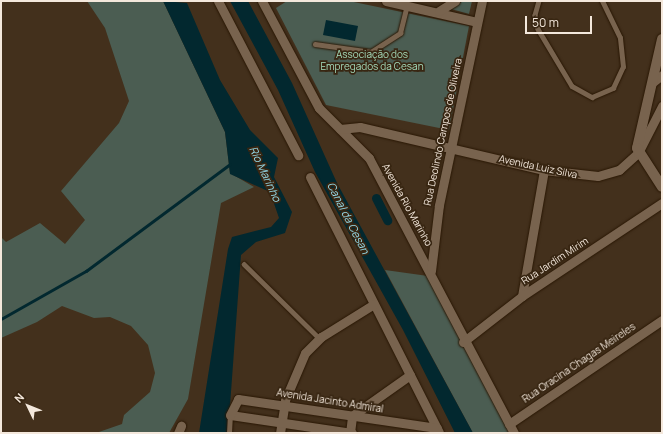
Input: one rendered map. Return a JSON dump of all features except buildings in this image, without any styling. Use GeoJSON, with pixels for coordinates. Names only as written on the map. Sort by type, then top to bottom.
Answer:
{"type":"FeatureCollection","features":[{"type":"Feature","properties":{"kind":"street"},"geometry":{"type":"LineString","coordinates":[[218,1],[298,155]]}},
{"type":"Feature","properties":{"kind":"street","name":"Avenida Rio Marinho"},"geometry":{"type":"LineString","coordinates":[[262,1],[314,101],[368,158],[431,272],[463,342],[514,433]]}},
{"type":"Feature","properties":{"kind":"street"},"geometry":{"type":"LineString","coordinates":[[386,1],[477,22]]}},
{"type":"Feature","properties":{"kind":"street"},"geometry":{"type":"LineString","coordinates":[[439,12],[455,1]]}},
{"type":"Feature","properties":{"kind":"street","name":"Rua Deolindo Campos de Oliveira"},"geometry":{"type":"LineString","coordinates":[[431,272],[439,205],[454,147],[482,1]]}},
{"type":"Feature","properties":{"kind":"street"},"geometry":{"type":"LineString","coordinates":[[662,39],[653,82],[638,133],[638,153],[662,187]]}},
{"type":"Feature","properties":{"kind":"street"},"geometry":{"type":"LineString","coordinates":[[653,82],[662,75]]}},
{"type":"Feature","properties":{"kind":"street"},"geometry":{"type":"LineString","coordinates":[[638,153],[662,106]]}},
{"type":"Feature","properties":{"kind":"street","name":"Avenida Luiz Silva"},"geometry":{"type":"LineString","coordinates":[[340,129],[360,127],[454,147],[544,170],[575,176],[607,175],[638,153]]}},
{"type":"Feature","properties":{"kind":"street"},"geometry":{"type":"LineString","coordinates":[[522,296],[544,170]]}},
{"type":"Feature","properties":{"kind":"street"},"geometry":{"type":"LineString","coordinates":[[310,178],[438,430]]}},
{"type":"Feature","properties":{"kind":"street","name":"Rua Jardim Mirim"},"geometry":{"type":"LineString","coordinates":[[463,342],[522,296],[662,203]]}},
{"type":"Feature","properties":{"kind":"street"},"geometry":{"type":"LineString","coordinates":[[280,433],[280,422],[284,405],[301,359],[319,338],[374,304]]}},
{"type":"Feature","properties":{"kind":"street","name":"Rua Oracina Chagas Meireles"},"geometry":{"type":"LineString","coordinates":[[509,424],[662,320]]}},
{"type":"Feature","properties":{"kind":"street"},"geometry":{"type":"LineString","coordinates":[[230,415],[351,433],[352,416],[410,375]]}},
{"type":"Feature","properties":{"kind":"street","name":"Avenida Jacinto Admiral"},"geometry":{"type":"LineString","coordinates":[[230,415],[238,399],[438,430]]}},
{"type":"Feature","properties":{"kind":"lane"},"geometry":{"type":"LineString","coordinates":[[539,1],[535,15],[538,29],[572,86],[592,97],[613,88],[623,67],[620,38],[602,1]]}},
{"type":"Feature","properties":{"kind":"lane"},"geometry":{"type":"LineString","coordinates":[[315,44],[371,52],[400,33],[407,6]]}},
{"type":"Feature","properties":{"kind":"lane"},"geometry":{"type":"LineString","coordinates":[[244,264],[319,338]]}},
{"type":"Feature","properties":{"kind":"lane","name":"Avenida Jacinto Admiral"},"geometry":{"type":"LineString","coordinates":[[229,433],[230,415]]}},
{"type":"Feature","properties":{"kind":"green space"},"geometry":{"type":"Polygon","coordinates":[[[87,1],[163,1],[225,132],[230,173],[254,187],[221,203],[188,399],[169,433],[96,433],[122,424],[124,415],[150,392],[155,373],[148,345],[131,326],[110,317],[94,318],[62,306],[37,322],[1,338],[1,237],[6,242],[40,223],[65,244],[85,220],[61,191],[119,123],[129,101],[105,28],[87,1]]]}},
{"type":"Feature","properties":{"kind":"green space","name":"Associação dos Empregados da Cesan"},"geometry":{"type":"Polygon","coordinates":[[[287,1],[349,1],[469,26],[449,130],[326,105],[276,8],[287,1]]]}},
{"type":"Feature","properties":{"kind":"green space"},"geometry":{"type":"Polygon","coordinates":[[[463,1],[472,1],[469,14],[451,9],[463,1]]]}},
{"type":"Feature","properties":{"kind":"green space"},"geometry":{"type":"Polygon","coordinates":[[[385,270],[428,276],[510,433],[473,433],[385,270]]]}},
{"type":"Feature","properties":{"kind":"water","name":"Rio Marinho"},"geometry":{"type":"Polygon","coordinates":[[[163,1],[187,3],[220,80],[250,130],[278,158],[274,177],[292,212],[285,233],[256,242],[241,255],[228,433],[199,433],[228,249],[232,237],[271,227],[279,218],[270,192],[230,174],[225,132],[163,1]]]}},
{"type":"Feature","properties":{"kind":"water","name":"Canal da Cesan"},"geometry":{"type":"Polygon","coordinates":[[[230,1],[248,1],[292,83],[337,183],[473,433],[455,433],[403,330],[315,172],[278,90],[230,1]]]}},
{"type":"Feature","properties":{"kind":"water"},"geometry":{"type":"Polygon","coordinates":[[[326,20],[358,26],[355,41],[323,35],[326,20]]]}},
{"type":"Feature","properties":{"kind":"waterway"},"geometry":{"type":"LineString","coordinates":[[1,319],[86,271],[230,164]]}},
{"type":"Feature","properties":{"kind":"waterway"},"geometry":{"type":"LineString","coordinates":[[376,198],[387,220]]}}]}
